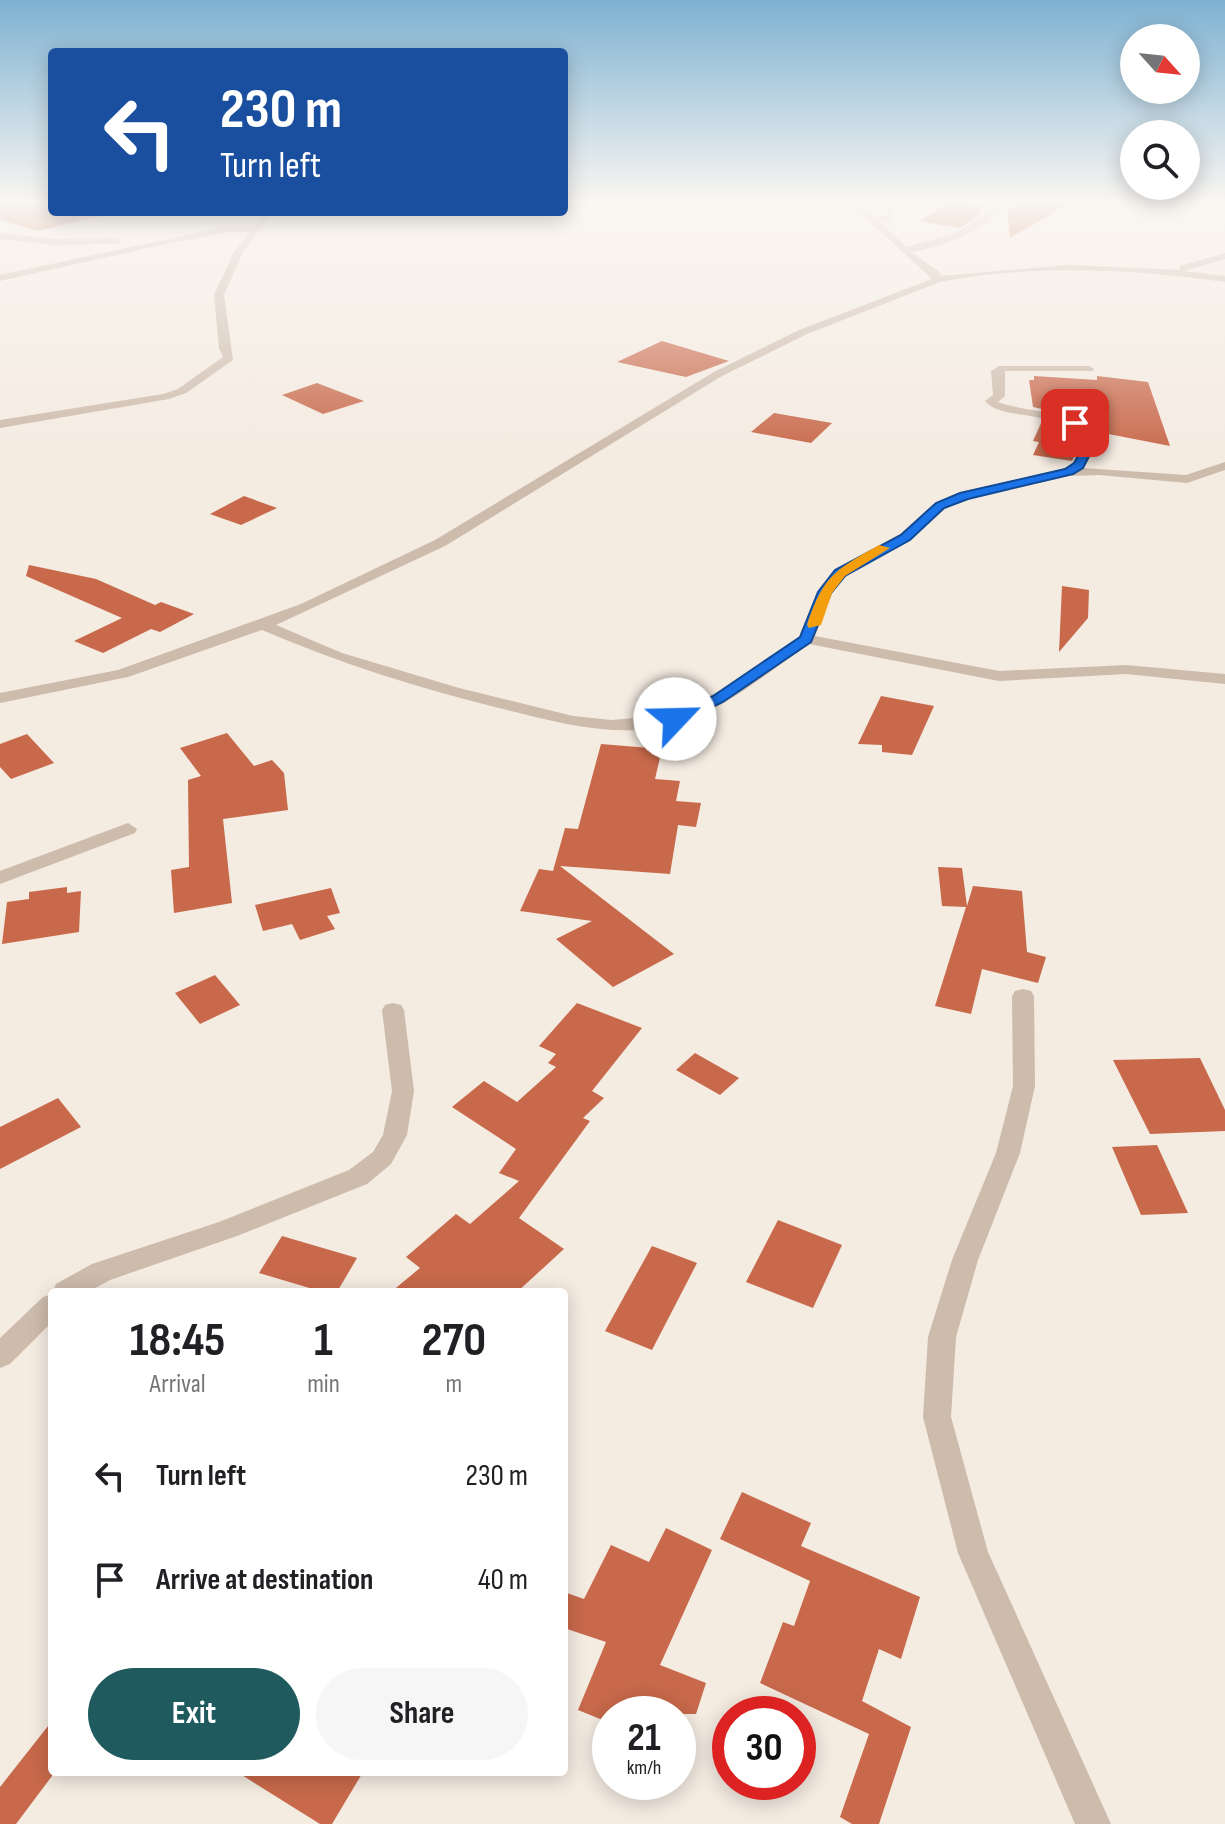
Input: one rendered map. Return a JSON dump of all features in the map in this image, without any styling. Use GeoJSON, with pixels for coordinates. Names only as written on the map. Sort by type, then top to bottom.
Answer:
{"type":"FeatureCollection","features":[{"type":"Feature","properties":{"kind":"street"},"geometry":{"type":"LineString","coordinates":[[0,424],[165,397],[182,391],[229,358],[224,348],[219,295],[223,287]]}},
{"type":"Feature","properties":{"kind":"street"},"geometry":{"type":"LineString","coordinates":[[0,698],[122,674],[263,625],[440,543],[718,374],[803,332],[919,287]]}},
{"type":"Feature","properties":{"kind":"street"},"geometry":{"type":"LineString","coordinates":[[1068,472],[1079,465],[1091,446],[1086,433],[1067,419],[991,403],[999,396],[997,371],[1025,366],[1089,369]]}},
{"type":"Feature","properties":{"kind":"street"},"geometry":{"type":"LineString","coordinates":[[263,625],[336,656],[454,692],[573,721],[611,725],[645,724],[675,719],[718,699],[806,639],[825,592],[840,573],[905,537],[940,506],[964,496],[1068,472],[1099,471],[1187,479],[1225,466]]}},
{"type":"Feature","properties":{"kind":"street"},"geometry":{"type":"LineString","coordinates":[[806,639],[999,676],[1031,679],[1091,670],[1133,670],[1225,679]]}},
{"type":"Feature","properties":{"kind":"street"},"geometry":{"type":"LineString","coordinates":[[0,878],[128,829]]}},
{"type":"Feature","properties":{"kind":"street"},"geometry":{"type":"LineString","coordinates":[[1023,996],[1024,1086],[1008,1153],[965,1260],[942,1337],[937,1417],[973,1553],[1093,1824]]}},
{"type":"Feature","properties":{"kind":"street"},"geometry":{"type":"LineString","coordinates":[[72,1288],[101,1272],[228,1229],[358,1177],[382,1158],[395,1135],[403,1091],[393,1010]]}},
{"type":"Feature","properties":{"kind":"street"},"geometry":{"type":"LineString","coordinates":[[0,1356],[48,1309]]}},
{"type":"Feature","properties":{"kind":"building"},"geometry":{"type":"Polygon","coordinates":[[[662,341],[729,361],[686,377],[617,362],[662,341]]]}},
{"type":"Feature","properties":{"kind":"building"},"geometry":{"type":"Polygon","coordinates":[[[1034,376],[1097,380],[1097,376],[1148,382],[1170,446],[1093,431],[1065,414],[1033,407],[1029,380],[1034,380],[1034,376]]]}},
{"type":"Feature","properties":{"kind":"building"},"geometry":{"type":"Polygon","coordinates":[[[317,383],[364,401],[323,414],[282,395],[317,383]]]}},
{"type":"Feature","properties":{"kind":"building"},"geometry":{"type":"Polygon","coordinates":[[[774,413],[832,423],[811,443],[751,432],[774,413]]]}},
{"type":"Feature","properties":{"kind":"building"},"geometry":{"type":"Polygon","coordinates":[[[1042,421],[1058,426],[1082,442],[1072,461],[1033,455],[1039,442],[1033,441],[1042,421]]]}},
{"type":"Feature","properties":{"kind":"building"},"geometry":{"type":"Polygon","coordinates":[[[244,496],[277,508],[241,525],[210,514],[244,496]]]}},
{"type":"Feature","properties":{"kind":"building"},"geometry":{"type":"Polygon","coordinates":[[[29,565],[96,579],[155,605],[161,602],[194,614],[160,632],[151,629],[103,653],[74,641],[122,618],[26,576],[29,565]]]}},
{"type":"Feature","properties":{"kind":"building"},"geometry":{"type":"Polygon","coordinates":[[[1062,586],[1089,590],[1088,618],[1059,652],[1062,586]]]}},
{"type":"Feature","properties":{"kind":"building"},"geometry":{"type":"Polygon","coordinates":[[[881,696],[934,706],[912,755],[882,752],[882,745],[858,744],[881,696]]]}},
{"type":"Feature","properties":{"kind":"building"},"geometry":{"type":"Polygon","coordinates":[[[227,733],[254,766],[272,760],[284,773],[288,810],[223,819],[232,903],[174,913],[171,870],[189,867],[188,780],[201,776],[180,748],[227,733]]]}},
{"type":"Feature","properties":{"kind":"building"},"geometry":{"type":"Polygon","coordinates":[[[27,734],[54,763],[11,779],[0,767],[0,744],[27,734]]]}},
{"type":"Feature","properties":{"kind":"building"},"geometry":{"type":"Polygon","coordinates":[[[601,744],[662,749],[655,779],[680,781],[676,801],[701,803],[696,827],[678,825],[670,874],[560,866],[674,954],[613,987],[556,939],[592,921],[520,911],[539,869],[553,871],[565,828],[578,829],[601,744]]]}},
{"type":"Feature","properties":{"kind":"building"},"geometry":{"type":"Polygon","coordinates":[[[938,867],[962,868],[967,906],[973,886],[1022,891],[1027,952],[1046,957],[1038,983],[982,969],[971,1014],[935,1006],[966,907],[942,906],[938,867]]]}},
{"type":"Feature","properties":{"kind":"building"},"geometry":{"type":"Polygon","coordinates":[[[67,887],[67,893],[81,891],[79,932],[2,944],[7,902],[29,899],[29,892],[67,887]]]}},
{"type":"Feature","properties":{"kind":"building"},"geometry":{"type":"Polygon","coordinates":[[[331,888],[340,913],[327,916],[335,929],[300,940],[292,924],[263,931],[255,905],[331,888]]]}},
{"type":"Feature","properties":{"kind":"building"},"geometry":{"type":"Polygon","coordinates":[[[215,975],[240,1005],[200,1024],[175,993],[215,975]]]}},
{"type":"Feature","properties":{"kind":"building"},"geometry":{"type":"Polygon","coordinates":[[[577,1003],[642,1028],[592,1091],[604,1098],[583,1118],[590,1121],[519,1218],[564,1249],[521,1288],[396,1288],[420,1268],[406,1257],[456,1214],[470,1224],[519,1181],[499,1173],[516,1149],[452,1107],[484,1081],[517,1102],[556,1067],[548,1063],[556,1054],[539,1046],[577,1003]]]}},
{"type":"Feature","properties":{"kind":"building"},"geometry":{"type":"Polygon","coordinates":[[[695,1053],[739,1078],[720,1095],[676,1070],[695,1053]]]}},
{"type":"Feature","properties":{"kind":"building"},"geometry":{"type":"Polygon","coordinates":[[[1200,1058],[1225,1110],[1225,1131],[1150,1134],[1113,1060],[1200,1058]]]}},
{"type":"Feature","properties":{"kind":"building"},"geometry":{"type":"Polygon","coordinates":[[[58,1098],[81,1127],[0,1169],[0,1127],[58,1098]]]}},
{"type":"Feature","properties":{"kind":"building"},"geometry":{"type":"Polygon","coordinates":[[[1157,1145],[1188,1213],[1141,1215],[1112,1147],[1157,1145]]]}},
{"type":"Feature","properties":{"kind":"building"},"geometry":{"type":"Polygon","coordinates":[[[778,1220],[842,1245],[813,1308],[746,1282],[778,1220]]]}},
{"type":"Feature","properties":{"kind":"building"},"geometry":{"type":"Polygon","coordinates":[[[282,1236],[357,1258],[339,1288],[310,1288],[259,1273],[282,1236]]]}},
{"type":"Feature","properties":{"kind":"building"},"geometry":{"type":"Polygon","coordinates":[[[652,1246],[697,1263],[652,1350],[605,1331],[652,1246]]]}},
{"type":"Feature","properties":{"kind":"building"},"geometry":{"type":"Polygon","coordinates":[[[742,1492],[811,1523],[801,1546],[920,1597],[901,1659],[879,1649],[862,1701],[911,1727],[879,1824],[852,1824],[840,1817],[869,1734],[816,1709],[816,1696],[788,1696],[760,1683],[783,1622],[794,1626],[810,1581],[720,1539],[742,1492]]]}},
{"type":"Feature","properties":{"kind":"building"},"geometry":{"type":"Polygon","coordinates":[[[666,1528],[712,1550],[660,1665],[706,1683],[696,1714],[696,1696],[592,1696],[592,1716],[578,1710],[606,1642],[568,1629],[568,1593],[584,1599],[611,1545],[649,1562],[666,1528]]]}},
{"type":"Feature","properties":{"kind":"building"},"geometry":{"type":"Polygon","coordinates":[[[48,1726],[48,1776],[52,1776],[16,1824],[0,1824],[0,1787],[48,1726]]]}},
{"type":"Feature","properties":{"kind":"building"},"geometry":{"type":"Polygon","coordinates":[[[243,1776],[361,1776],[332,1824],[320,1824],[243,1776]]]}},
{"type":"Feature","properties":{"kind":"slow traffic"},"geometry":{"type":"LineString","coordinates":[[814,625],[825,592],[840,573],[884,548]]}},
{"type":"Feature","properties":{"kind":"route"},"geometry":{"type":"LineString","coordinates":[[675,719],[718,699],[806,639],[825,592],[840,573],[905,537],[940,506],[964,496],[1069,472],[1079,465],[1092,441],[1075,423]]}}]}
